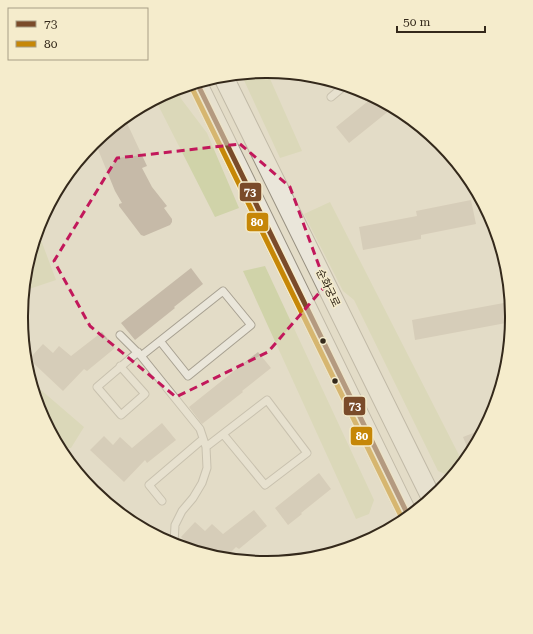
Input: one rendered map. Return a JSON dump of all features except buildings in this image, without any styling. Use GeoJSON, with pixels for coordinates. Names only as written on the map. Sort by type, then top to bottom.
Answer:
{"type":"FeatureCollection","features":[{"type":"Feature","properties":{"kind":"street","name":"순화궁로"},"geometry":{"type":"LineString","coordinates":[[226,82],[428,492]]}},
{"type":"Feature","properties":{"kind":"street"},"geometry":{"type":"LineString","coordinates":[[200,88],[406,510]]}},
{"type":"Feature","properties":{"kind":"lane"},"geometry":{"type":"LineString","coordinates":[[331,97],[340,90]]}},
{"type":"Feature","properties":{"kind":"lane"},"geometry":{"type":"LineString","coordinates":[[120,366],[145,394],[121,415],[97,387],[120,366],[160,341],[223,292],[251,326],[188,376],[160,341]]}},
{"type":"Feature","properties":{"kind":"lane"},"geometry":{"type":"LineString","coordinates":[[120,334],[140,354],[200,429],[206,447],[208,468],[202,483],[193,498],[182,511],[175,525],[174,537]]}},
{"type":"Feature","properties":{"kind":"lane"},"geometry":{"type":"LineString","coordinates":[[206,447],[267,400],[307,453],[265,485],[223,434]]}},
{"type":"Feature","properties":{"kind":"lane"},"geometry":{"type":"LineString","coordinates":[[162,501],[149,485],[203,439]]}},
{"type":"Feature","properties":{"kind":"highlighted area"},"geometry":{"type":"Polygon","coordinates":[[[240,144],[290,187],[326,285],[268,352],[176,397],[90,326],[54,261],[117,158],[240,144]]]}},
{"type":"Feature","properties":{"kind":"green space"},"geometry":{"type":"Polygon","coordinates":[[[270,78],[302,151],[280,158],[244,80],[270,78]]]}},
{"type":"Feature","properties":{"kind":"green space"},"geometry":{"type":"Polygon","coordinates":[[[179,95],[207,133],[239,208],[215,217],[158,105],[179,95]]]}},
{"type":"Feature","properties":{"kind":"green space"},"geometry":{"type":"Polygon","coordinates":[[[330,202],[460,457],[446,474],[438,471],[354,300],[343,291],[304,214],[330,202]]]}},
{"type":"Feature","properties":{"kind":"green space"},"geometry":{"type":"Polygon","coordinates":[[[41,240],[56,280],[30,289],[36,255],[41,240]]]}},
{"type":"Feature","properties":{"kind":"green space"},"geometry":{"type":"Polygon","coordinates":[[[265,266],[374,500],[369,514],[356,519],[243,271],[265,266]]]}},
{"type":"Feature","properties":{"kind":"green space"},"geometry":{"type":"Polygon","coordinates":[[[39,388],[84,427],[71,448],[67,448],[60,436],[46,408],[39,388]]]}},
{"type":"Feature","properties":{"kind":"transit line","name":"73"},"geometry":{"type":"LineString","coordinates":[[200,88],[406,510]]}},
{"type":"Feature","properties":{"kind":"transit line","name":"80"},"geometry":{"type":"LineString","coordinates":[[193,90],[400,514]]}}]}
